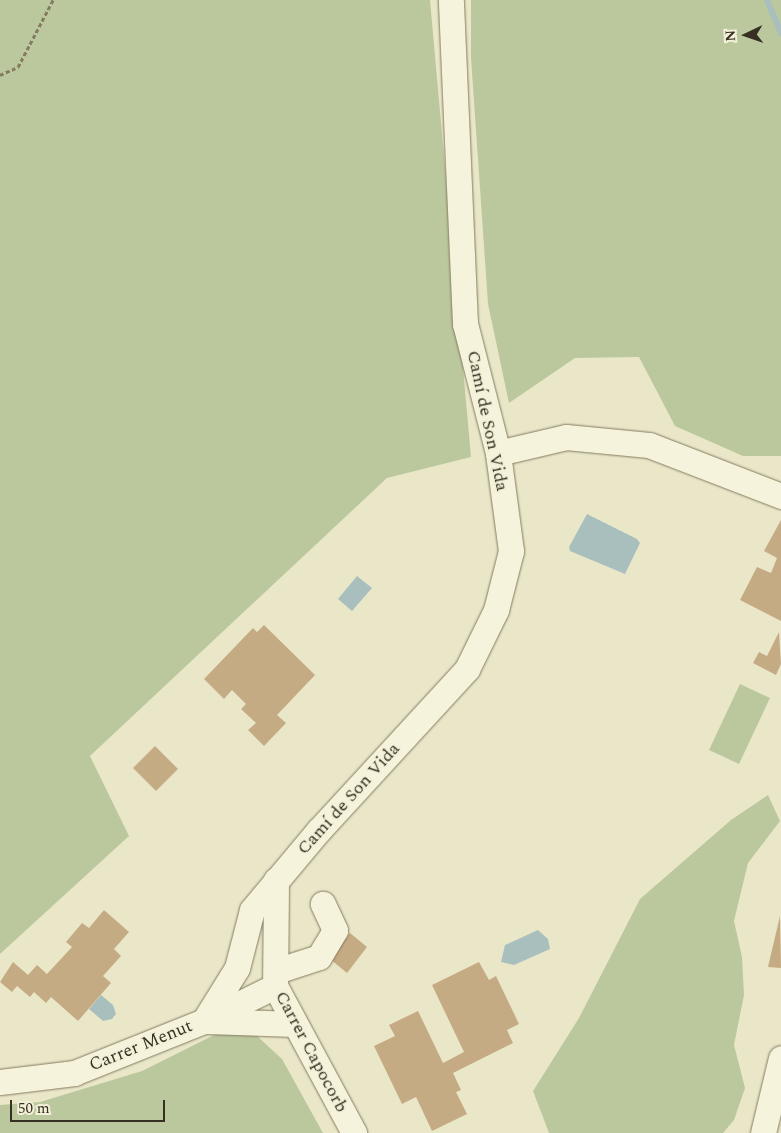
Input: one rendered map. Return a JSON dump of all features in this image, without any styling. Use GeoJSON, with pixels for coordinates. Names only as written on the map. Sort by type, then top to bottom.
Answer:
{"type":"FeatureCollection","features":[{"type":"Feature","properties":{"kind":"street","name":"Camí de Son Vida"},"geometry":{"type":"LineString","coordinates":[[204,1021],[237,968],[252,910],[276,880],[467,670],[496,610],[511,551],[498,453],[465,324],[451,0]]}},
{"type":"Feature","properties":{"kind":"street"},"geometry":{"type":"LineString","coordinates":[[498,453],[566,437],[649,445],[781,496]]}},
{"type":"Feature","properties":{"kind":"street","name":"Carrer Capocorb"},"geometry":{"type":"LineString","coordinates":[[276,880],[275,972],[295,1024],[354,1133]]}},
{"type":"Feature","properties":{"kind":"street"},"geometry":{"type":"LineString","coordinates":[[224,988],[319,957],[335,930],[323,904]]}},
{"type":"Feature","properties":{"kind":"street","name":"Carrer Menut"},"geometry":{"type":"LineString","coordinates":[[0,1082],[74,1073],[204,1021],[275,972]]}},
{"type":"Feature","properties":{"kind":"street"},"geometry":{"type":"LineString","coordinates":[[204,1021],[295,1024]]}},
{"type":"Feature","properties":{"kind":"street"},"geometry":{"type":"LineString","coordinates":[[763,1133],[781,1058]]}},
{"type":"Feature","properties":{"kind":"path"},"geometry":{"type":"LineString","coordinates":[[0,75],[18,67],[53,0]]}},
{"type":"Feature","properties":{"kind":"green space"},"geometry":{"type":"Polygon","coordinates":[[[0,0],[430,0],[471,457],[387,478],[90,756],[129,836],[0,954],[0,0]]]}},
{"type":"Feature","properties":{"kind":"green space"},"geometry":{"type":"Polygon","coordinates":[[[471,0],[781,0],[781,456],[743,456],[675,426],[639,357],[575,358],[509,403],[488,304],[471,58],[471,0]]]}},
{"type":"Feature","properties":{"kind":"green space"},"geometry":{"type":"Polygon","coordinates":[[[740,684],[770,698],[739,764],[709,750],[740,684]]]}},
{"type":"Feature","properties":{"kind":"green space"},"geometry":{"type":"Polygon","coordinates":[[[768,795],[780,821],[748,863],[734,921],[742,957],[744,995],[734,1045],[745,1088],[734,1120],[723,1133],[549,1133],[533,1091],[579,1018],[640,899],[731,820],[768,795]]]}},
{"type":"Feature","properties":{"kind":"green space"},"geometry":{"type":"Polygon","coordinates":[[[230,1027],[257,1036],[282,1059],[323,1133],[0,1133],[0,1105],[40,1102],[142,1071],[230,1027]]]}},
{"type":"Feature","properties":{"kind":"water"},"geometry":{"type":"Polygon","coordinates":[[[587,514],[637,539],[640,543],[625,574],[570,551],[569,547],[587,514]]]}},
{"type":"Feature","properties":{"kind":"water"},"geometry":{"type":"Polygon","coordinates":[[[357,576],[372,588],[352,611],[338,599],[357,576]]]}},
{"type":"Feature","properties":{"kind":"water"},"geometry":{"type":"Polygon","coordinates":[[[538,930],[548,939],[550,949],[514,965],[501,962],[505,945],[538,930]]]}},
{"type":"Feature","properties":{"kind":"water"},"geometry":{"type":"Polygon","coordinates":[[[101,995],[113,1005],[116,1014],[112,1019],[103,1021],[89,1009],[101,995]]]}},
{"type":"Feature","properties":{"kind":"building"},"geometry":{"type":"Polygon","coordinates":[[[781,520],[781,621],[740,600],[757,567],[771,573],[777,558],[764,551],[781,520]]]}},
{"type":"Feature","properties":{"kind":"building"},"geometry":{"type":"Polygon","coordinates":[[[264,625],[315,675],[277,715],[286,723],[264,746],[248,730],[256,723],[241,709],[246,704],[232,690],[224,699],[204,679],[253,628],[257,632],[264,625]]]}},
{"type":"Feature","properties":{"kind":"building"},"geometry":{"type":"Polygon","coordinates":[[[779,632],[781,664],[776,675],[753,663],[759,652],[767,656],[779,632]]]}},
{"type":"Feature","properties":{"kind":"building"},"geometry":{"type":"Polygon","coordinates":[[[155,746],[178,769],[156,791],[133,768],[155,746]]]}},
{"type":"Feature","properties":{"kind":"building"},"geometry":{"type":"Polygon","coordinates":[[[104,910],[129,932],[114,949],[121,956],[103,976],[111,983],[78,1021],[51,997],[46,1003],[34,992],[30,997],[17,986],[12,992],[0,982],[13,962],[28,975],[37,965],[47,974],[72,947],[66,942],[82,923],[89,928],[104,910]]]}},
{"type":"Feature","properties":{"kind":"building"},"geometry":{"type":"Polygon","coordinates":[[[780,916],[781,968],[768,967],[780,916]]]}},
{"type":"Feature","properties":{"kind":"building"},"geometry":{"type":"Polygon","coordinates":[[[350,933],[367,947],[347,973],[330,959],[350,933]]]}},
{"type":"Feature","properties":{"kind":"building"},"geometry":{"type":"Polygon","coordinates":[[[479,962],[489,980],[496,976],[519,1024],[507,1030],[513,1043],[453,1073],[461,1090],[456,1092],[467,1114],[432,1131],[416,1097],[402,1104],[374,1046],[395,1036],[389,1025],[418,1011],[443,1063],[464,1052],[432,985],[479,962]]]}},
{"type":"Feature","properties":{"kind":"waterway"},"geometry":{"type":"LineString","coordinates":[[767,0],[781,33]]}}]}
